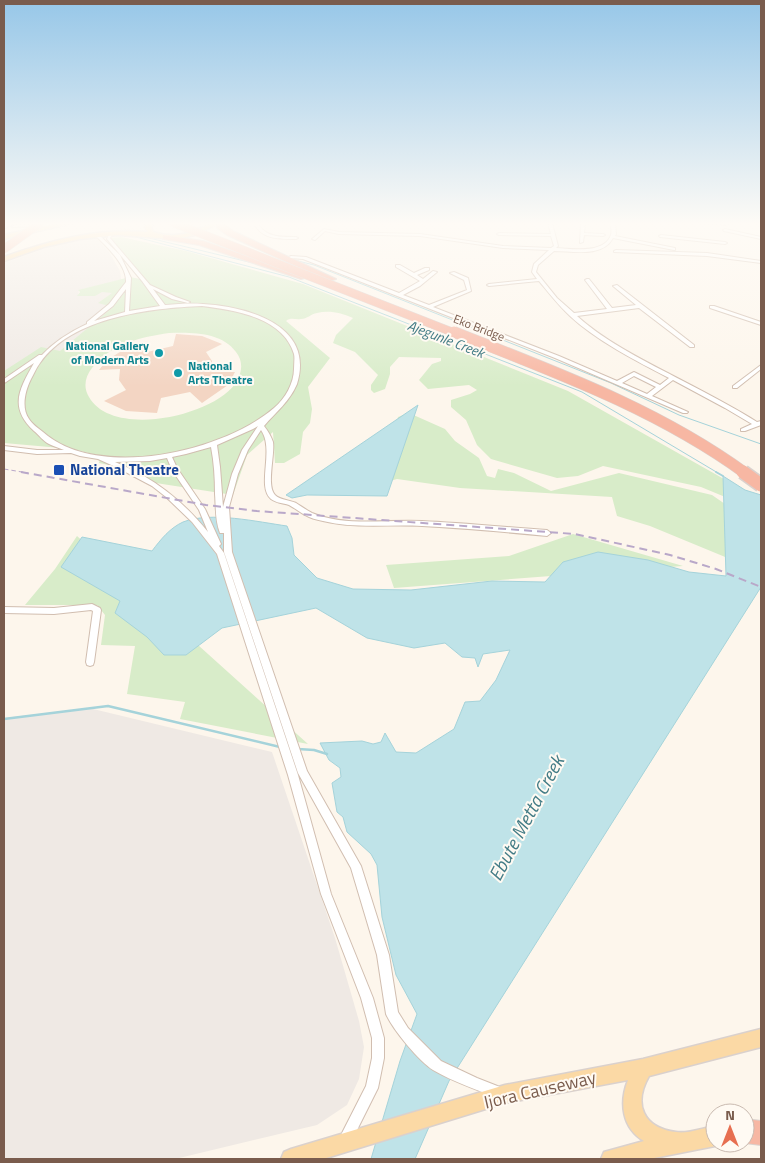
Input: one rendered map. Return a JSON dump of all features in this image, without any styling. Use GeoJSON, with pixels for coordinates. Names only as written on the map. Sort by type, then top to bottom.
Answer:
{"type":"FeatureCollection","features":[{"type":"Feature","properties":{"kind":"highway"},"geometry":{"type":"LineString","coordinates":[[315,277],[334,283]]}},
{"type":"Feature","properties":{"kind":"highway","name":"Eko Bridge"},"geometry":{"type":"LineString","coordinates":[[319,277],[616,392],[684,428],[761,476]]}},
{"type":"Feature","properties":{"kind":"highway","name":"Eko Bridge"},"geometry":{"type":"LineString","coordinates":[[320,277],[607,394],[692,439],[761,484]]}},
{"type":"Feature","properties":{"kind":"highway"},"geometry":{"type":"LineString","coordinates":[[322,277],[334,283]]}},
{"type":"Feature","properties":{"kind":"main road","name":"Ijora Causeway"},"geometry":{"type":"LineString","coordinates":[[291,1159],[364,1139],[505,1094],[643,1068],[761,1038]]}},
{"type":"Feature","properties":{"kind":"main road"},"geometry":{"type":"LineString","coordinates":[[643,1068],[634,1083],[631,1103],[636,1118],[643,1128],[654,1135],[679,1142]]}},
{"type":"Feature","properties":{"kind":"main road"},"geometry":{"type":"LineString","coordinates":[[611,1159],[679,1142],[705,1138]]}},
{"type":"Feature","properties":{"kind":"street"},"geometry":{"type":"LineString","coordinates":[[126,312],[129,277]]}},
{"type":"Feature","properties":{"kind":"street"},"geometry":{"type":"LineString","coordinates":[[141,277],[152,288],[168,296],[260,317],[275,326],[290,340],[298,356],[299,364],[296,380],[288,396],[261,426],[242,458],[222,507]]}},
{"type":"Feature","properties":{"kind":"street"},"geometry":{"type":"LineString","coordinates":[[353,277],[685,412]]}},
{"type":"Feature","properties":{"kind":"street"},"geometry":{"type":"LineString","coordinates":[[417,277],[423,281]]}},
{"type":"Feature","properties":{"kind":"street"},"geometry":{"type":"LineString","coordinates":[[399,295],[428,277]]}},
{"type":"Feature","properties":{"kind":"street"},"geometry":{"type":"LineString","coordinates":[[428,307],[469,291],[466,279],[462,277]]}},
{"type":"Feature","properties":{"kind":"street"},"geometry":{"type":"LineString","coordinates":[[538,277],[561,306],[621,350],[758,424]]}},
{"type":"Feature","properties":{"kind":"street"},"geometry":{"type":"LineString","coordinates":[[144,280],[163,306]]}},
{"type":"Feature","properties":{"kind":"street"},"geometry":{"type":"LineString","coordinates":[[489,285],[540,280]]}},
{"type":"Feature","properties":{"kind":"street"},"geometry":{"type":"LineString","coordinates":[[587,280],[610,309]]}},
{"type":"Feature","properties":{"kind":"street"},"geometry":{"type":"LineString","coordinates":[[4,380],[82,329],[111,306],[128,282]]}},
{"type":"Feature","properties":{"kind":"street"},"geometry":{"type":"LineString","coordinates":[[615,286],[692,346]]}},
{"type":"Feature","properties":{"kind":"street"},"geometry":{"type":"LineString","coordinates":[[82,329],[126,312],[163,306],[202,305]]}},
{"type":"Feature","properties":{"kind":"street"},"geometry":{"type":"LineString","coordinates":[[572,315],[640,306]]}},
{"type":"Feature","properties":{"kind":"street"},"geometry":{"type":"LineString","coordinates":[[712,307],[761,324]]}},
{"type":"Feature","properties":{"kind":"street"},"geometry":{"type":"LineString","coordinates":[[47,352],[29,376],[21,404],[24,416],[29,424],[47,440],[71,452]]}},
{"type":"Feature","properties":{"kind":"street"},"geometry":{"type":"LineString","coordinates":[[735,387],[761,367]]}},
{"type":"Feature","properties":{"kind":"street"},"geometry":{"type":"LineString","coordinates":[[617,383],[634,374],[660,386]]}},
{"type":"Feature","properties":{"kind":"street"},"geometry":{"type":"LineString","coordinates":[[648,396],[672,378]]}},
{"type":"Feature","properties":{"kind":"street"},"geometry":{"type":"LineString","coordinates":[[4,448],[37,452],[71,452],[122,460],[169,456],[214,445],[248,430],[274,411]]}},
{"type":"Feature","properties":{"kind":"street"},"geometry":{"type":"LineString","coordinates":[[744,430],[758,424]]}},
{"type":"Feature","properties":{"kind":"street"},"geometry":{"type":"LineString","coordinates":[[261,426],[269,432],[271,444],[269,492],[273,497],[293,504],[310,515],[324,520],[349,522],[378,524],[420,523],[547,533]]}},
{"type":"Feature","properties":{"kind":"street"},"geometry":{"type":"LineString","coordinates":[[214,445],[222,507],[224,553]]}},
{"type":"Feature","properties":{"kind":"street"},"geometry":{"type":"LineString","coordinates":[[169,456],[174,468],[202,509],[224,553],[298,774],[326,894],[368,998],[378,1038],[378,1058],[372,1088],[342,1145]]}},
{"type":"Feature","properties":{"kind":"street"},"geometry":{"type":"LineString","coordinates":[[100,458],[129,469],[180,502],[224,553]]}},
{"type":"Feature","properties":{"kind":"street"},"geometry":{"type":"LineString","coordinates":[[4,610],[54,611],[92,607],[97,610],[90,662]]}},
{"type":"Feature","properties":{"kind":"street"},"geometry":{"type":"LineString","coordinates":[[298,774],[356,866],[383,955],[392,1014],[404,1032],[438,1065],[474,1083],[505,1094]]}},
{"type":"Feature","properties":{"kind":"shaded area"},"geometry":{"type":"Polygon","coordinates":[[[4,277],[121,277],[121,280],[79,290],[78,296],[103,291],[114,293],[118,307],[61,353],[4,375],[4,277]]]}},
{"type":"Feature","properties":{"kind":"shaded area"},"geometry":{"type":"Polygon","coordinates":[[[89,708],[272,752],[335,938],[359,1021],[364,1047],[359,1079],[347,1105],[317,1125],[175,1159],[4,1159],[4,718],[89,708]]]}},
{"type":"Feature","properties":{"kind":"green space"},"geometry":{"type":"Polygon","coordinates":[[[129,277],[145,280],[143,277],[279,277],[303,284],[568,391],[724,479],[730,499],[701,487],[603,466],[578,476],[557,478],[491,459],[477,445],[466,420],[451,407],[451,400],[477,390],[469,385],[428,389],[419,380],[432,364],[441,361],[441,358],[399,357],[390,367],[390,374],[385,389],[374,393],[371,390],[371,385],[378,375],[355,352],[333,343],[336,335],[353,318],[331,312],[317,313],[303,319],[286,321],[330,358],[308,387],[312,409],[310,423],[303,432],[300,454],[284,463],[275,463],[273,432],[247,455],[233,495],[143,481],[148,473],[99,463],[101,456],[72,449],[4,443],[4,371],[41,347],[60,351],[113,307],[98,303],[112,293],[102,292],[95,296],[77,296],[80,292],[78,290],[129,277]],[[169,333],[137,340],[117,347],[99,360],[88,375],[85,386],[89,397],[101,410],[118,417],[139,420],[162,418],[184,413],[205,406],[223,396],[235,384],[241,372],[239,356],[223,340],[196,333],[169,333]]]}},
{"type":"Feature","properties":{"kind":"green space"},"geometry":{"type":"Polygon","coordinates":[[[409,413],[445,429],[455,441],[479,458],[487,476],[495,478],[498,469],[514,473],[551,491],[619,473],[712,495],[725,504],[730,559],[650,526],[617,516],[612,497],[460,488],[397,479],[383,483],[398,417],[409,413]]]}},
{"type":"Feature","properties":{"kind":"green space"},"geometry":{"type":"Polygon","coordinates":[[[573,534],[683,566],[394,588],[386,565],[509,556],[573,534]]]}},
{"type":"Feature","properties":{"kind":"green space"},"geometry":{"type":"Polygon","coordinates":[[[77,536],[308,744],[180,719],[185,702],[127,694],[135,646],[101,645],[105,615],[97,605],[25,605],[55,569],[77,536]]]}},
{"type":"Feature","properties":{"kind":"water"},"geometry":{"type":"Polygon","coordinates":[[[418,405],[387,496],[307,495],[292,498],[286,495],[418,405]]]}},
{"type":"Feature","properties":{"kind":"water","name":"Ebute Metta Creek"},"geometry":{"type":"Polygon","coordinates":[[[723,476],[745,490],[761,495],[761,587],[449,1081],[415,1159],[371,1159],[400,1061],[417,1014],[396,975],[382,917],[377,865],[371,854],[347,832],[343,817],[337,812],[332,783],[341,777],[340,768],[329,760],[320,743],[362,741],[373,744],[381,742],[385,733],[396,752],[416,753],[454,729],[465,702],[480,701],[496,680],[510,650],[483,654],[478,667],[475,658],[462,657],[445,643],[414,648],[367,638],[316,608],[222,628],[186,655],[164,655],[147,637],[115,613],[120,601],[61,567],[82,537],[152,551],[166,534],[183,522],[207,517],[221,517],[287,526],[292,538],[294,555],[317,578],[353,589],[411,590],[492,581],[545,582],[563,562],[598,552],[648,560],[689,572],[726,576],[723,476]]]}},
{"type":"Feature","properties":{"kind":"building","name":"National Arts Theatre"},"geometry":{"type":"Polygon","coordinates":[[[176,334],[202,336],[222,344],[206,352],[212,361],[212,372],[235,372],[228,385],[202,403],[190,392],[161,398],[157,413],[126,411],[104,401],[126,390],[119,380],[120,369],[99,370],[107,360],[136,342],[147,352],[173,346],[176,334]]]}},
{"type":"Feature","properties":{"kind":"waterway","name":"Ajegunle Creek"},"geometry":{"type":"LineString","coordinates":[[290,277],[582,392],[718,473]]}},
{"type":"Feature","properties":{"kind":"waterway"},"geometry":{"type":"LineString","coordinates":[[345,277],[611,383],[679,415],[761,444]]}},
{"type":"Feature","properties":{"kind":"waterway","name":"Ajegunle Creek"},"geometry":{"type":"LineString","coordinates":[[716,472],[723,476]]}},
{"type":"Feature","properties":{"kind":"waterway"},"geometry":{"type":"LineString","coordinates":[[4,719],[108,706],[280,747]]}},
{"type":"Feature","properties":{"kind":"waterway"},"geometry":{"type":"LineString","coordinates":[[298,749],[314,750],[327,754]]}},
{"type":"Feature","properties":{"kind":"railway"},"geometry":{"type":"LineString","coordinates":[[4,469],[28,473]]}},
{"type":"Feature","properties":{"kind":"railway"},"geometry":{"type":"LineString","coordinates":[[21,472],[206,505],[257,511],[575,534],[670,555],[716,569],[761,587]]}},
{"type":"Feature","properties":{"kind":"place","name":"National Gallery of Modern Arts"},"geometry":{"type":"Point","coordinates":[159,353]}},
{"type":"Feature","properties":{"kind":"place","name":"National Arts Theatre"},"geometry":{"type":"Point","coordinates":[178,373]}},
{"type":"Feature","properties":{"kind":"place","name":"National Theatre"},"geometry":{"type":"Point","coordinates":[59,470]}}]}
